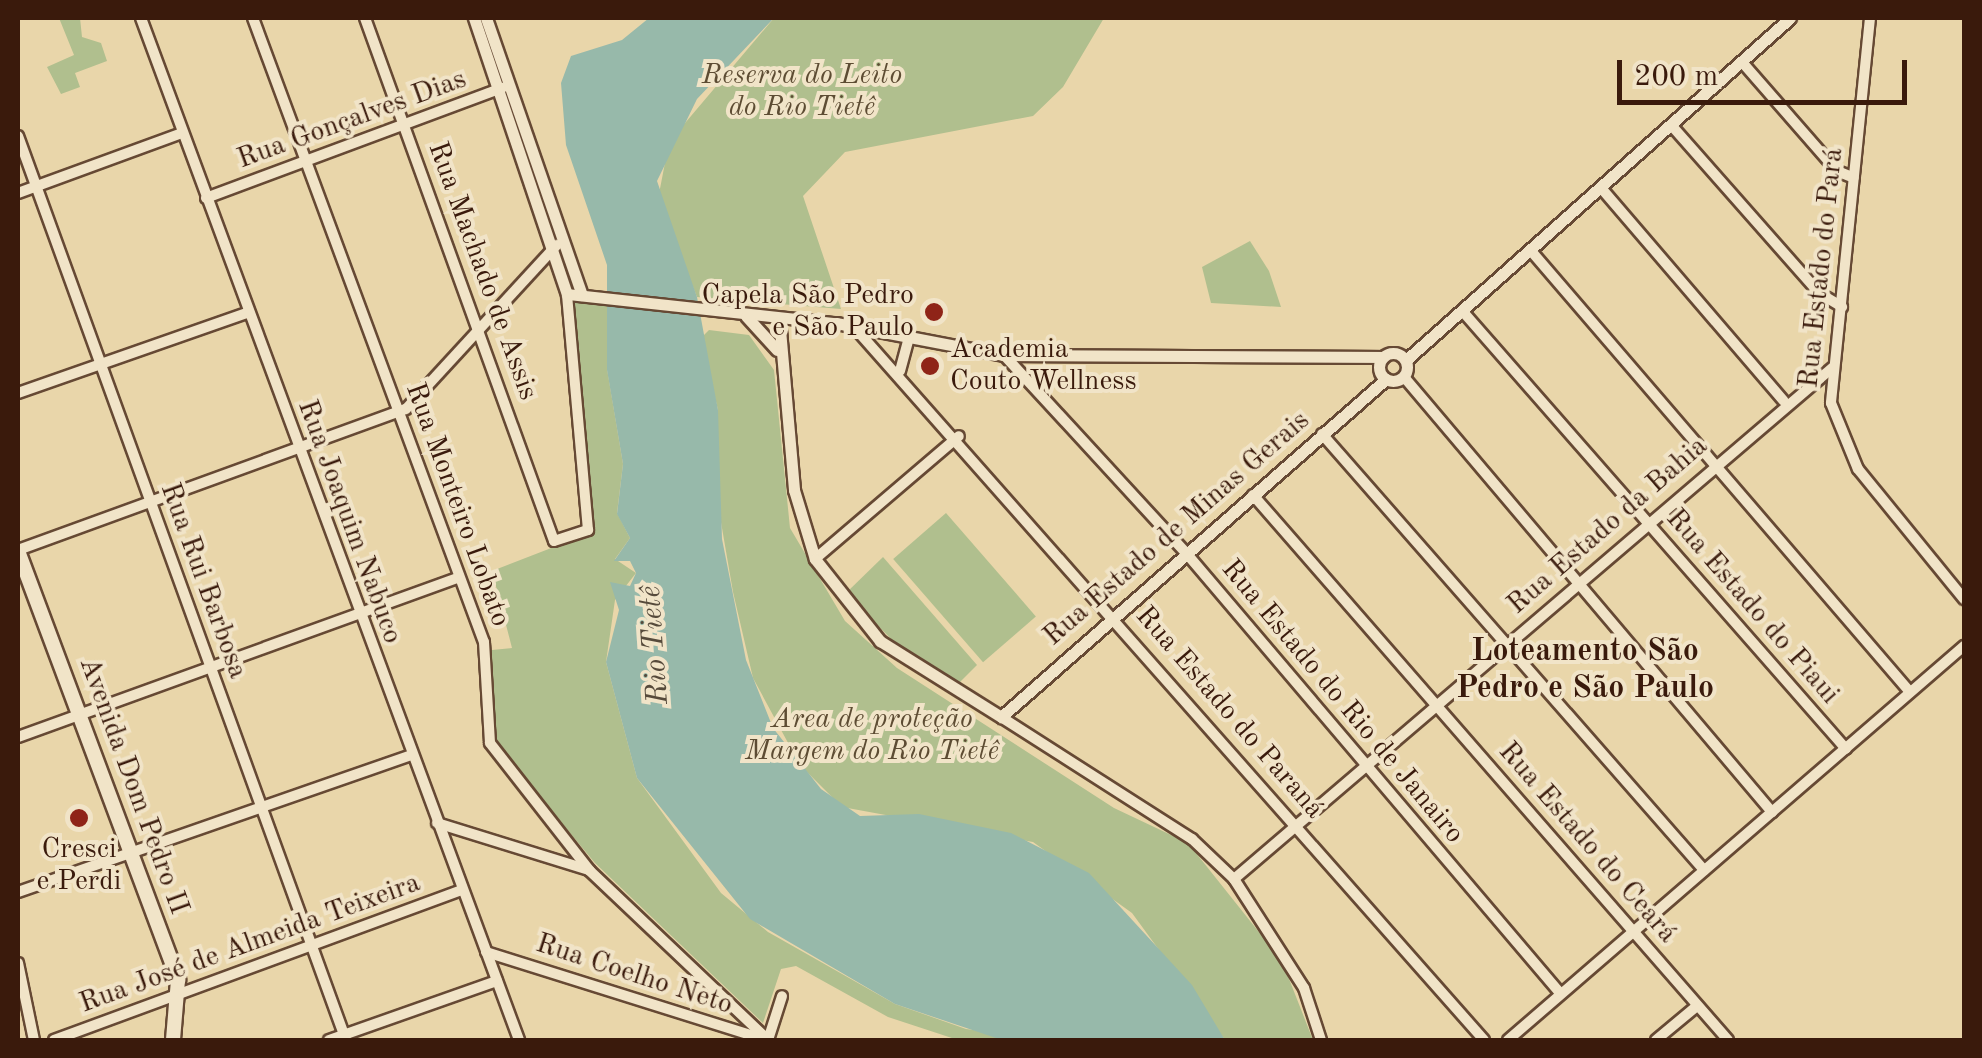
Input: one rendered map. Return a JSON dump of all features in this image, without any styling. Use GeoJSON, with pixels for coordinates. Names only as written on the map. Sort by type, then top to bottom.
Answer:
{"type":"FeatureCollection","features":[{"type":"Feature","properties":{"kind":"main road","name":"Avenida Dom Pedro II"},"geometry":{"type":"LineString","coordinates":[[18,551],[182,995]]}},
{"type":"Feature","properties":{"kind":"main road"},"geometry":{"type":"LineString","coordinates":[[173,1040],[182,995]]}},
{"type":"Feature","properties":{"kind":"street","name":"Rua Joaquim Nabuco"},"geometry":{"type":"LineString","coordinates":[[141,18],[358,612],[520,1040]]}},
{"type":"Feature","properties":{"kind":"street","name":"Rua Monteiro Lobato"},"geometry":{"type":"LineString","coordinates":[[253,18],[486,651],[490,742],[590,870],[768,1040]]}},
{"type":"Feature","properties":{"kind":"street","name":"Rua Machado de Assis"},"geometry":{"type":"LineString","coordinates":[[365,18],[554,541],[588,530],[574,310]]}},
{"type":"Feature","properties":{"kind":"street"},"geometry":{"type":"LineString","coordinates":[[474,18],[507,86],[582,295],[574,310]]}},
{"type":"Feature","properties":{"kind":"street"},"geometry":{"type":"LineString","coordinates":[[486,18],[574,310]]}},
{"type":"Feature","properties":{"kind":"street"},"geometry":{"type":"LineString","coordinates":[[1772,812],[1404,376],[1406,360],[1465,314],[1790,18]]}},
{"type":"Feature","properties":{"kind":"street","name":"Rua Estado do Pará"},"geometry":{"type":"LineString","coordinates":[[1870,18],[1842,307],[1832,368],[1843,442],[1964,599]]}},
{"type":"Feature","properties":{"kind":"street"},"geometry":{"type":"LineString","coordinates":[[1742,62],[1836,170],[1854,178]]}},
{"type":"Feature","properties":{"kind":"street","name":"Rua Gonçalves Dias"},"geometry":{"type":"LineString","coordinates":[[206,198],[507,86]]}},
{"type":"Feature","properties":{"kind":"street"},"geometry":{"type":"LineString","coordinates":[[1672,126],[1842,307]]}},
{"type":"Feature","properties":{"kind":"street"},"geometry":{"type":"LineString","coordinates":[[18,193],[182,133]]}},
{"type":"Feature","properties":{"kind":"street","name":"Rua Rui Barbosa"},"geometry":{"type":"LineString","coordinates":[[18,136],[345,1038]]}},
{"type":"Feature","properties":{"kind":"street"},"geometry":{"type":"LineString","coordinates":[[1602,189],[1784,401]]}},
{"type":"Feature","properties":{"kind":"street"},"geometry":{"type":"LineString","coordinates":[[18,551],[398,413],[556,244]]}},
{"type":"Feature","properties":{"kind":"street"},"geometry":{"type":"LineString","coordinates":[[1532,252],[1718,460],[1910,692]]}},
{"type":"Feature","properties":{"kind":"street"},"geometry":{"type":"LineString","coordinates":[[567,294],[855,328],[1004,355],[1406,360]]}},
{"type":"Feature","properties":{"kind":"street"},"geometry":{"type":"LineString","coordinates":[[18,393],[248,313]]}},
{"type":"Feature","properties":{"kind":"street"},"geometry":{"type":"LineString","coordinates":[[743,313],[766,333],[783,362]]}},
{"type":"Feature","properties":{"kind":"street","name":"Rua Estado do Piaui"},"geometry":{"type":"LineString","coordinates":[[1465,314],[1846,749]]}},
{"type":"Feature","properties":{"kind":"street"},"geometry":{"type":"LineString","coordinates":[[766,333],[775,317]]}},
{"type":"Feature","properties":{"kind":"street"},"geometry":{"type":"LineString","coordinates":[[775,317],[783,362],[794,490],[814,559],[880,641],[1164,820],[1234,879],[1304,988],[1321,1040]]}},
{"type":"Feature","properties":{"kind":"street","name":"Rua Estado do Paraná"},"geometry":{"type":"LineString","coordinates":[[855,328],[959,436],[1484,1040]]}},
{"type":"Feature","properties":{"kind":"street"},"geometry":{"type":"LineString","coordinates":[[900,371],[909,338]]}},
{"type":"Feature","properties":{"kind":"street","name":"Rua Estado do Rio de Janairo"},"geometry":{"type":"LineString","coordinates":[[1004,355],[1186,554],[1562,994]]}},
{"type":"Feature","properties":{"kind":"street"},"geometry":{"type":"LineString","coordinates":[[1383,357],[1386,379],[1404,376]]}},
{"type":"Feature","properties":{"kind":"street","name":"Rua Estado da Bahia"},"geometry":{"type":"LineString","coordinates":[[1234,879],[1440,706],[1784,401],[1832,368]]}},
{"type":"Feature","properties":{"kind":"street","name":"Rua Estado de Minas Gerais"},"geometry":{"type":"LineString","coordinates":[[1001,717],[1386,379]]}},
{"type":"Feature","properties":{"kind":"street"},"geometry":{"type":"LineString","coordinates":[[1322,434],[1704,870]]}},
{"type":"Feature","properties":{"kind":"street"},"geometry":{"type":"LineString","coordinates":[[814,559],[959,436]]}},
{"type":"Feature","properties":{"kind":"street","name":"Rua Estado do Ceará"},"geometry":{"type":"LineString","coordinates":[[1253,495],[1728,1040]]}},
{"type":"Feature","properties":{"kind":"street"},"geometry":{"type":"LineString","coordinates":[[18,736],[458,577]]}},
{"type":"Feature","properties":{"kind":"street"},"geometry":{"type":"LineString","coordinates":[[1508,1040],[1964,646]]}},
{"type":"Feature","properties":{"kind":"street"},"geometry":{"type":"LineString","coordinates":[[18,892],[412,755]]}},
{"type":"Feature","properties":{"kind":"street"},"geometry":{"type":"LineString","coordinates":[[437,822],[590,870]]}},
{"type":"Feature","properties":{"kind":"street","name":"Rua José de Almeida Teixeira"},"geometry":{"type":"LineString","coordinates":[[54,1040],[462,890]]}},
{"type":"Feature","properties":{"kind":"street","name":"Rua Coelho Neto"},"geometry":{"type":"LineString","coordinates":[[486,952],[768,1040]]}},
{"type":"Feature","properties":{"kind":"street"},"geometry":{"type":"LineString","coordinates":[[18,963],[34,1040]]}},
{"type":"Feature","properties":{"kind":"street"},"geometry":{"type":"LineString","coordinates":[[330,1040],[345,1038],[497,980]]}},
{"type":"Feature","properties":{"kind":"street"},"geometry":{"type":"LineString","coordinates":[[768,1040],[782,996]]}},
{"type":"Feature","properties":{"kind":"street"},"geometry":{"type":"LineString","coordinates":[[1656,1040],[1697,1006]]}},
{"type":"Feature","properties":{"kind":"green space"},"geometry":{"type":"Polygon","coordinates":[[[59,18],[80,18],[82,37],[101,43],[107,61],[75,73],[80,87],[61,94],[47,67],[74,55],[59,18]]]}},
{"type":"Feature","properties":{"kind":"green space","name":"Reserva do Leito do Rio Tietê"},"geometry":{"type":"Polygon","coordinates":[[[774,18],[1104,18],[1063,87],[1033,116],[845,152],[803,196],[841,309],[697,297],[658,199],[669,142],[774,18]]]}},
{"type":"Feature","properties":{"kind":"green space"},"geometry":{"type":"Polygon","coordinates":[[[1250,241],[1269,271],[1281,307],[1211,303],[1202,267],[1250,241]]]}},
{"type":"Feature","properties":{"kind":"green space"},"geometry":{"type":"Polygon","coordinates":[[[568,295],[608,299],[607,369],[623,464],[617,513],[630,538],[615,559],[636,573],[615,600],[606,662],[637,778],[721,893],[768,932],[895,1004],[966,1029],[1047,1040],[958,1040],[888,1017],[796,966],[781,969],[763,1023],[595,863],[500,749],[490,730],[492,650],[512,648],[492,571],[590,533],[568,295]]]}},
{"type":"Feature","properties":{"kind":"green space","name":"Area de proteção Margem do Rio Tietê"},"geometry":{"type":"Polygon","coordinates":[[[709,330],[749,335],[774,370],[790,528],[845,621],[897,668],[1114,808],[1188,843],[1282,961],[1313,1040],[1225,1040],[1132,913],[1033,842],[842,807],[800,765],[753,678],[733,592],[717,499],[718,410],[701,338],[709,330]]]}},
{"type":"Feature","properties":{"kind":"green space"},"geometry":{"type":"Polygon","coordinates":[[[946,513],[1036,616],[983,662],[893,559],[946,513]]]}},
{"type":"Feature","properties":{"kind":"green space"},"geometry":{"type":"Polygon","coordinates":[[[883,557],[977,665],[957,685],[898,646],[846,593],[883,557]]]}},
{"type":"Feature","properties":{"kind":"water","name":"Rio Tietê"},"geometry":{"type":"Polygon","coordinates":[[[649,18],[774,18],[697,99],[657,181],[697,297],[718,410],[722,539],[746,660],[773,728],[821,789],[860,816],[919,814],[1011,833],[1089,873],[1192,985],[1225,1040],[1002,1040],[895,1004],[750,919],[637,778],[606,662],[619,610],[610,582],[630,586],[636,573],[630,561],[614,561],[630,538],[617,514],[623,464],[607,370],[607,265],[566,145],[561,83],[571,56],[622,40],[649,18]]]}},
{"type":"Feature","properties":{"kind":"place","name":"Capela São Pedro e São Paulo"},"geometry":{"type":"Point","coordinates":[934,312]}},
{"type":"Feature","properties":{"kind":"place","name":"Academia Couto Wellness"},"geometry":{"type":"Point","coordinates":[930,366]}},
{"type":"Feature","properties":{"kind":"place","name":"Cresci e Perdi"},"geometry":{"type":"Point","coordinates":[79,818]}},
{"type":"Feature","properties":{"kind":"district","name":"Loteamento São Pedro e São Paulo"},"geometry":{"type":"Point","coordinates":[1585,672]}}]}
